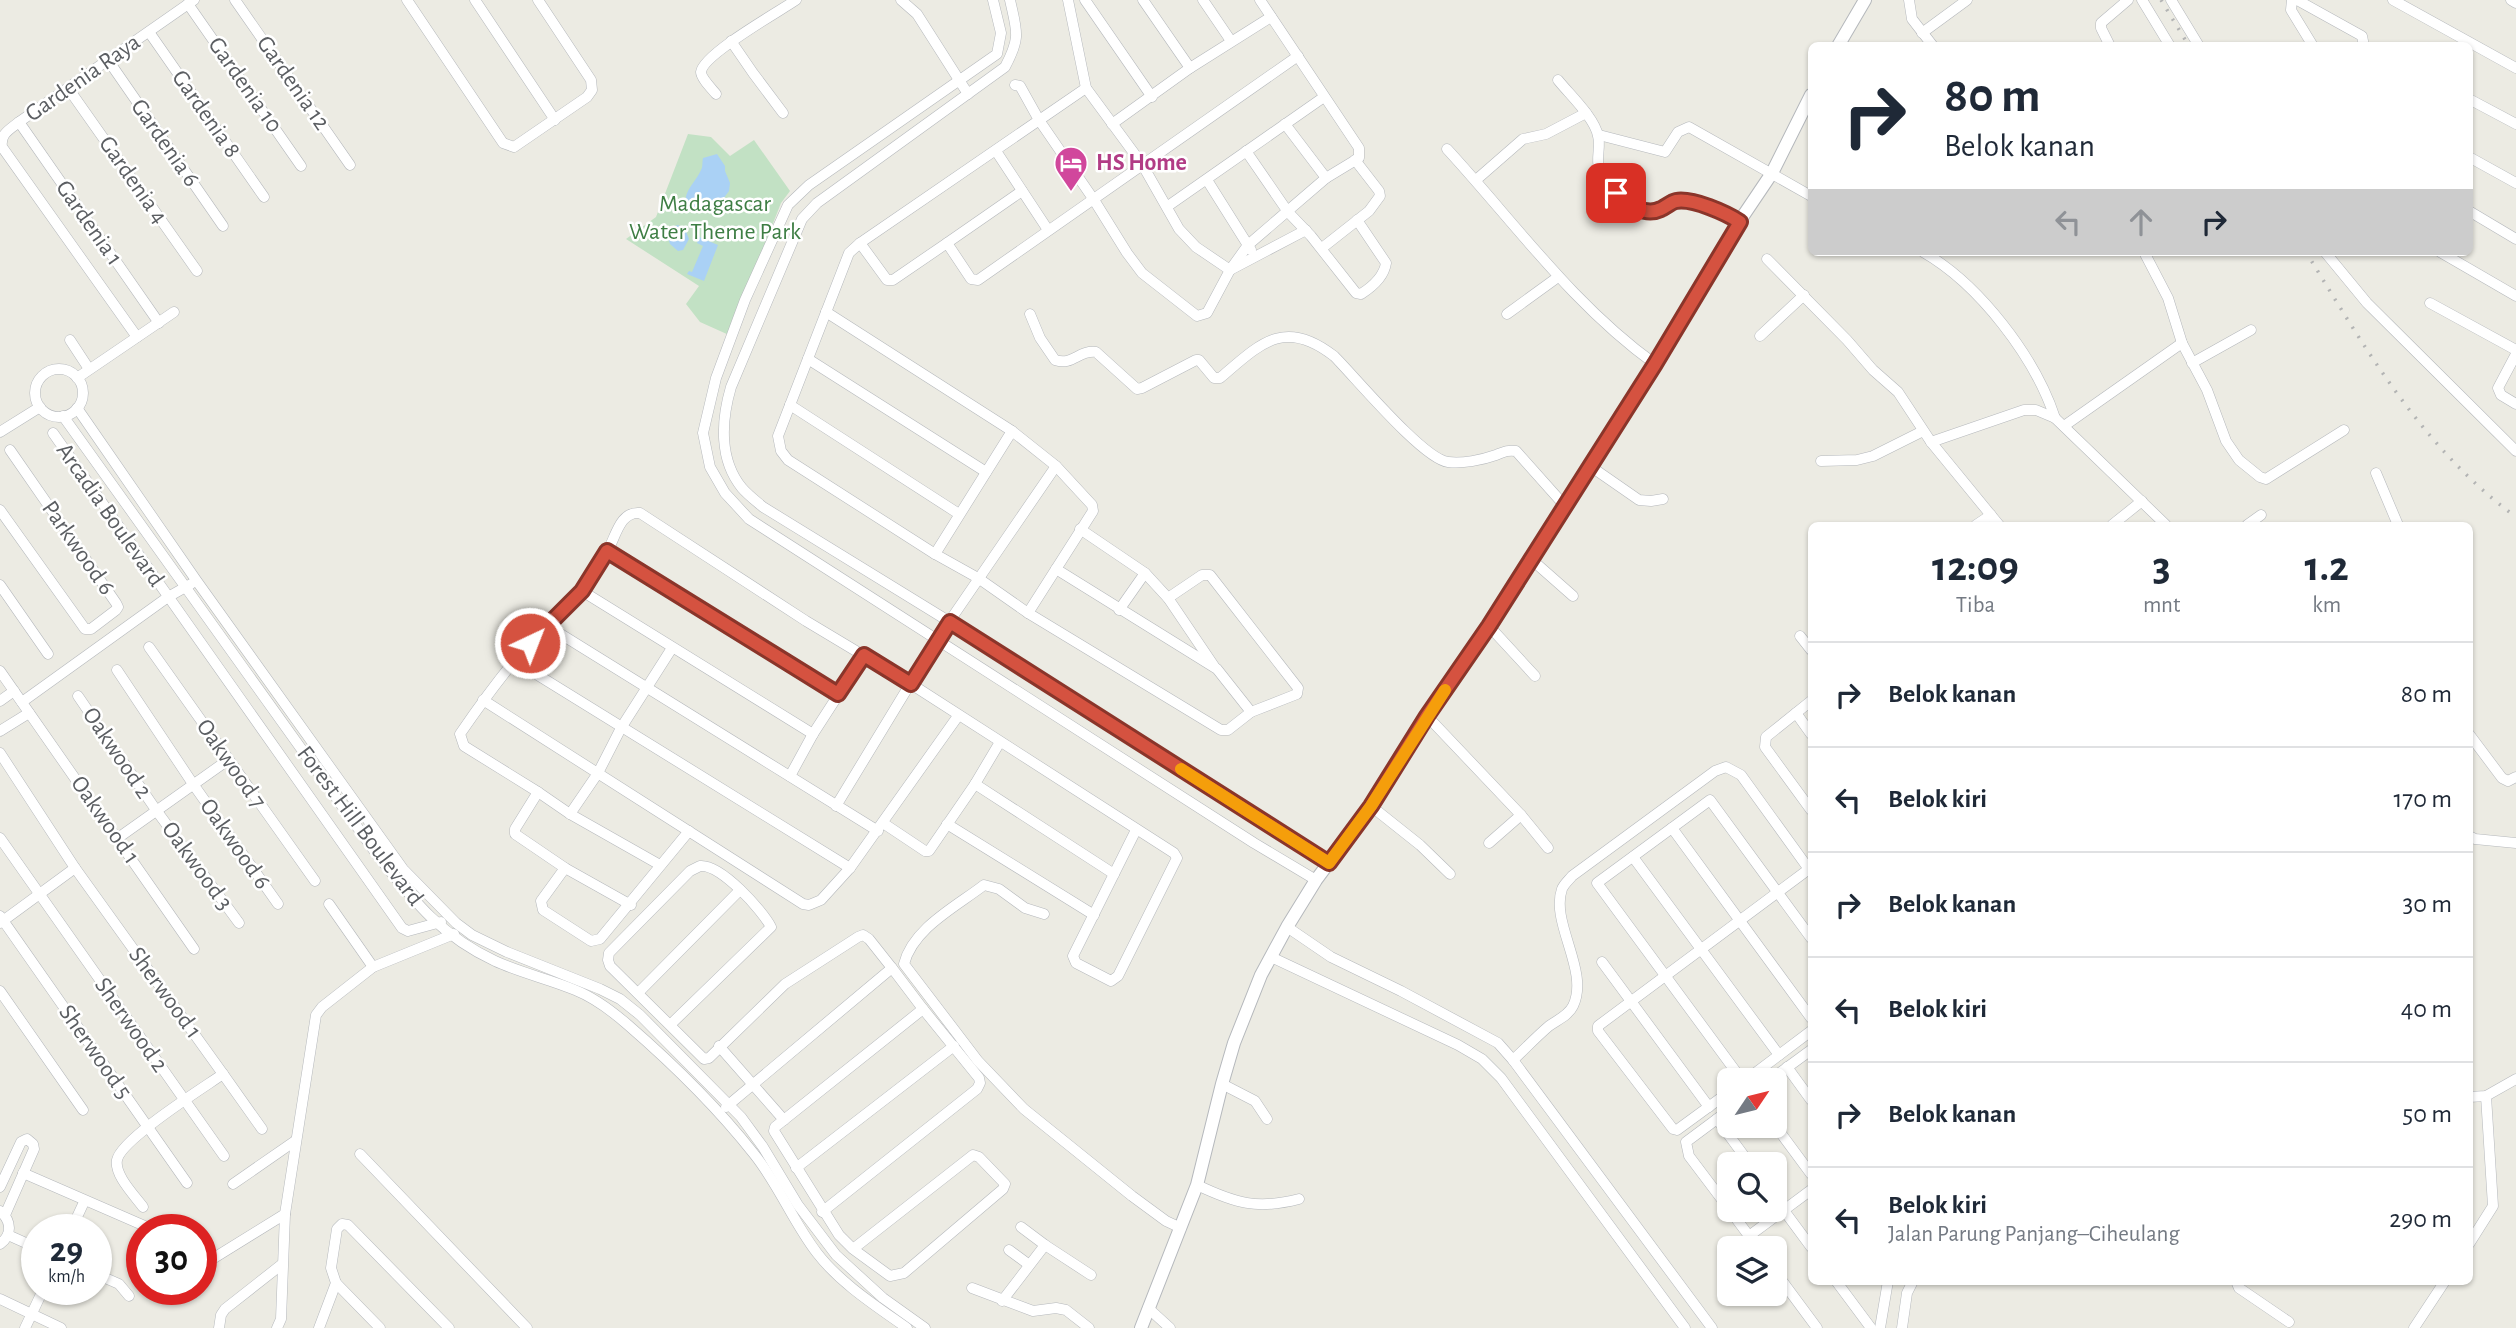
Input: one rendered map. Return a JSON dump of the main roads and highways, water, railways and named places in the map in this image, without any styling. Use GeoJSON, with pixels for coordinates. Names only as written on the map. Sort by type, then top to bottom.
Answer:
{"type":"FeatureCollection","features":[{"type":"Feature","properties":{"kind":"water"},"geometry":{"type":"Polygon","coordinates":[[[717,154],[725,166],[730,183],[729,191],[723,199],[699,213],[687,203],[687,193],[702,169],[703,158],[717,154]]]}},
{"type":"Feature","properties":{"kind":"water"},"geometry":{"type":"Polygon","coordinates":[[[678,225],[685,229],[689,239],[683,250],[678,251],[670,244],[667,235],[672,227],[678,225]]]}},
{"type":"Feature","properties":{"kind":"water"},"geometry":{"type":"Polygon","coordinates":[[[699,237],[718,245],[704,281],[687,274],[692,272],[703,246],[697,243],[699,237]]]}},
{"type":"Feature","properties":{"kind":"railway"},"geometry":{"type":"LineString","coordinates":[[2161,0],[2187,42]]}},
{"type":"Feature","properties":{"kind":"railway"},"geometry":{"type":"LineString","coordinates":[[2308,256],[2374,360],[2424,429],[2483,490],[2516,517]]}},
{"type":"Feature","properties":{"kind":"place","name":"HS Home"},"geometry":{"type":"Point","coordinates":[1071,193]}},
{"type":"Feature","properties":{"kind":"park label","name":"Madagascar Water Theme Park"},"geometry":{"type":"Point","coordinates":[715,218]}}]}
